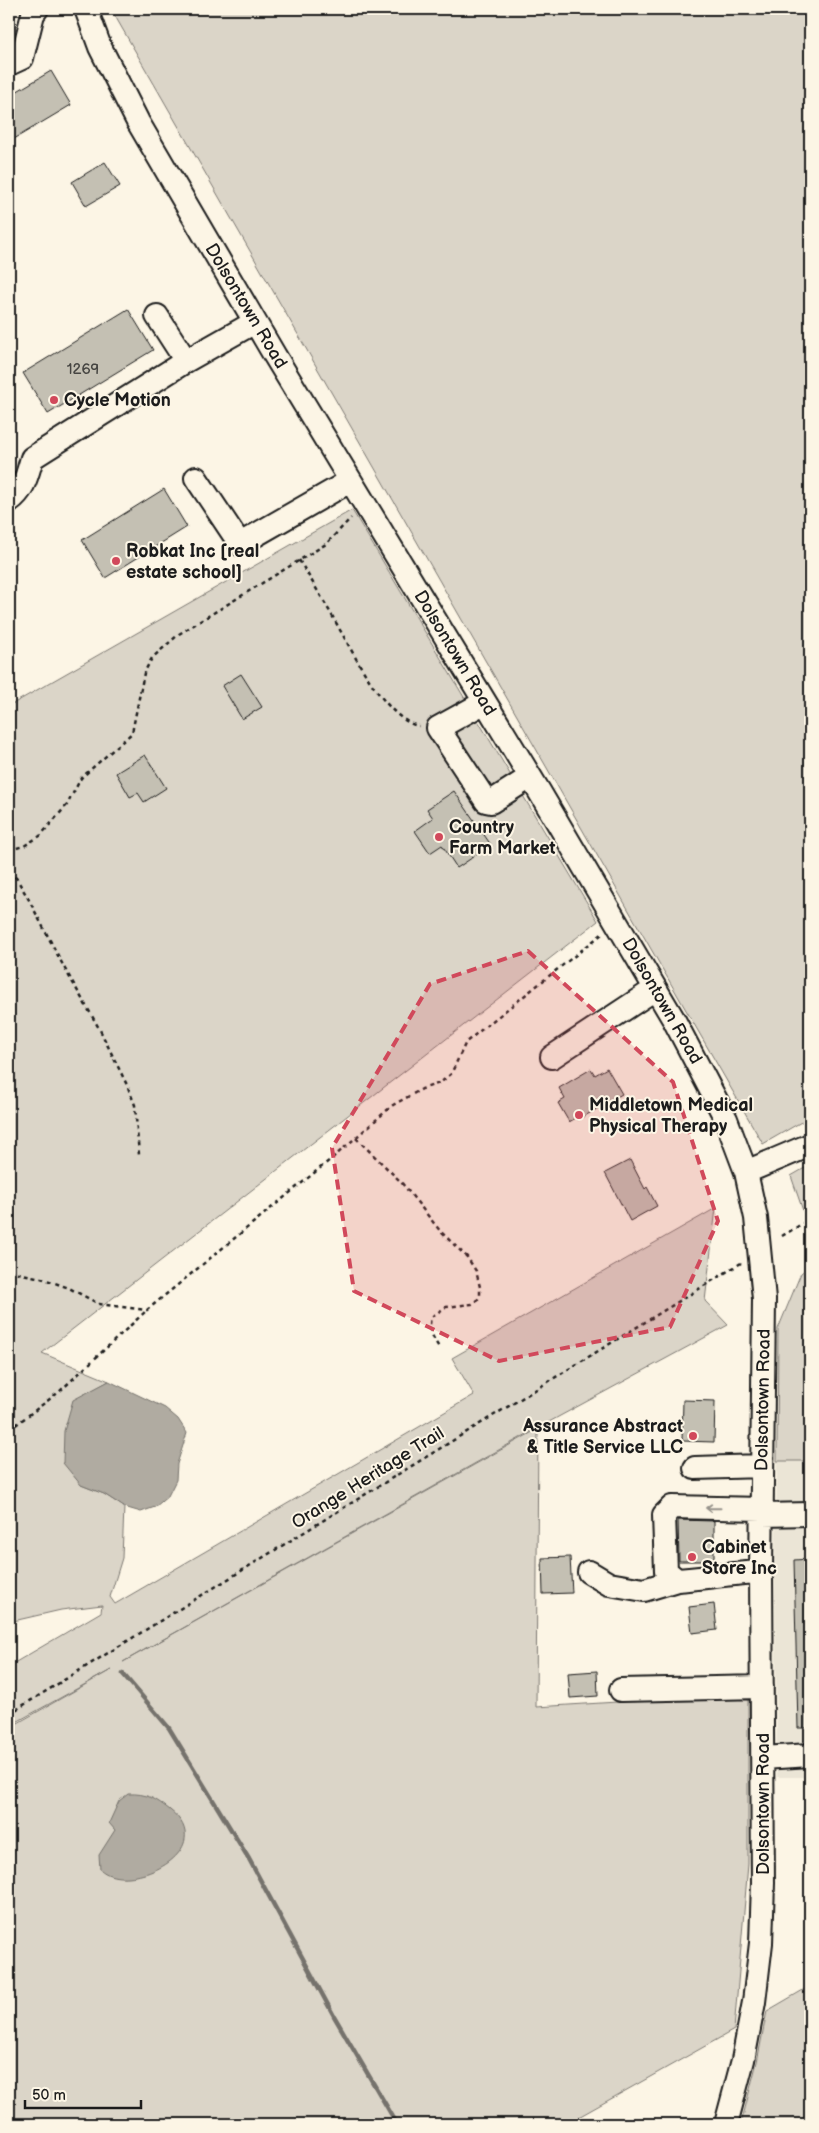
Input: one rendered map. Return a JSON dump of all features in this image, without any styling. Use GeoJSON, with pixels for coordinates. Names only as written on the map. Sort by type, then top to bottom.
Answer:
{"type":"FeatureCollection","features":[{"type":"Feature","properties":{"kind":"street"},"geometry":{"type":"LineString","coordinates":[[9,64],[22,58],[33,14],[37,9]]}},
{"type":"Feature","properties":{"kind":"street","name":"Dolsontown Road"},"geometry":{"type":"LineString","coordinates":[[86,9],[100,47],[138,122],[255,322],[530,777],[655,989],[713,1092],[726,1119],[746,1172],[756,1218],[763,1282],[761,1572],[763,1883],[758,1973],[742,2060],[726,2124]]}},
{"type":"Feature","properties":{"kind":"street"},"geometry":{"type":"LineString","coordinates":[[157,316],[186,361]]}},
{"type":"Feature","properties":{"kind":"street"},"geometry":{"type":"LineString","coordinates":[[9,501],[17,496],[23,485],[32,458],[186,361],[255,322]]}},
{"type":"Feature","properties":{"kind":"street"},"geometry":{"type":"LineString","coordinates":[[196,478],[240,544],[350,481]]}},
{"type":"Feature","properties":{"kind":"street"},"geometry":{"type":"LineString","coordinates":[[485,702],[438,728],[486,801],[491,802],[530,777]]}},
{"type":"Feature","properties":{"kind":"street"},"geometry":{"type":"LineString","coordinates":[[552,1057],[655,989]]}},
{"type":"Feature","properties":{"kind":"street"},"geometry":{"type":"LineString","coordinates":[[746,1172],[810,1145]]}},
{"type":"Feature","properties":{"kind":"street"},"geometry":{"type":"LineString","coordinates":[[695,1468],[762,1466]]}},
{"type":"Feature","properties":{"kind":"street"},"geometry":{"type":"LineString","coordinates":[[677,1580],[666,1571],[664,1515],[672,1507],[810,1514]]}},
{"type":"Feature","properties":{"kind":"street"},"geometry":{"type":"LineString","coordinates":[[589,1572],[609,1584],[644,1590],[677,1580],[720,1576],[737,1572],[761,1572]]}},
{"type":"Feature","properties":{"kind":"street"},"geometry":{"type":"LineString","coordinates":[[621,1690],[762,1687]]}},
{"type":"Feature","properties":{"kind":"street"},"geometry":{"type":"LineString","coordinates":[[763,1758],[810,1755]]}},
{"type":"Feature","properties":{"kind":"path"},"geometry":{"type":"LineString","coordinates":[[9,850],[24,846],[40,836],[67,805],[81,778],[132,732],[144,673],[152,658],[179,634],[326,544],[364,504]]}},
{"type":"Feature","properties":{"kind":"path"},"geometry":{"type":"LineString","coordinates":[[299,560],[362,670],[389,706],[402,718],[415,725],[438,728]]}},
{"type":"Feature","properties":{"kind":"path"},"geometry":{"type":"LineString","coordinates":[[9,871],[30,900],[64,968],[100,1030],[127,1085],[135,1105],[139,1155]]}},
{"type":"Feature","properties":{"kind":"path"},"geometry":{"type":"LineString","coordinates":[[9,1430],[59,1392],[147,1310],[356,1138],[393,1105],[422,1089],[440,1083],[451,1074],[466,1042],[616,923]]}},
{"type":"Feature","properties":{"kind":"path"},"geometry":{"type":"LineString","coordinates":[[356,1138],[401,1182],[441,1232],[467,1257],[476,1271],[480,1287],[480,1295],[477,1301],[472,1304],[446,1307],[431,1317],[429,1325],[431,1334],[440,1349]]}},
{"type":"Feature","properties":{"kind":"path"},"geometry":{"type":"LineString","coordinates":[[782,1236],[810,1219]]}},
{"type":"Feature","properties":{"kind":"path","name":"Orange Heritage Trail"},"geometry":{"type":"LineString","coordinates":[[9,1714],[741,1263]]}},
{"type":"Feature","properties":{"kind":"path"},"geometry":{"type":"LineString","coordinates":[[9,1271],[41,1278],[68,1288],[100,1304],[147,1310]]}},
{"type":"Feature","properties":{"kind":"highlighted area"},"geometry":{"type":"Polygon","coordinates":[[[528,951],[673,1082],[718,1221],[670,1327],[499,1361],[354,1291],[332,1148],[430,984],[528,951]]]}},
{"type":"Feature","properties":{"kind":"shaded area"},"geometry":{"type":"Polygon","coordinates":[[[111,9],[810,9],[810,1117],[763,1144],[111,9]]]}},
{"type":"Feature","properties":{"kind":"shaded area"},"geometry":{"type":"Polygon","coordinates":[[[352,510],[598,921],[42,1353],[109,1381],[73,1401],[81,1485],[104,1494],[124,1507],[122,1558],[110,1597],[115,1604],[474,1395],[452,1358],[716,1208],[705,1301],[728,1325],[536,1429],[123,1662],[538,1429],[536,1707],[748,1694],[748,1864],[734,2030],[566,2124],[9,2124],[9,1728],[111,1670],[9,1726],[9,1666],[101,1612],[102,1605],[61,1610],[9,1622],[9,706],[352,510]]]}},
{"type":"Feature","properties":{"kind":"shaded area"},"geometry":{"type":"Polygon","coordinates":[[[810,1165],[810,1231],[791,1176],[810,1165]]]}},
{"type":"Feature","properties":{"kind":"shaded area"},"geometry":{"type":"Polygon","coordinates":[[[810,1266],[810,1461],[777,1461],[778,1329],[801,1273],[810,1266]]]}},
{"type":"Feature","properties":{"kind":"shaded area"},"geometry":{"type":"Polygon","coordinates":[[[109,1381],[165,1408],[178,1419],[187,1433],[177,1464],[176,1480],[168,1496],[155,1507],[141,1512],[124,1507],[104,1494],[81,1485],[63,1463],[64,1431],[73,1400],[109,1381]]]}},
{"type":"Feature","properties":{"kind":"shaded area"},"geometry":{"type":"Polygon","coordinates":[[[777,1461],[810,1461],[810,1777],[777,1777],[775,1575],[777,1461]]]}},
{"type":"Feature","properties":{"kind":"shaded area"},"geometry":{"type":"Polygon","coordinates":[[[128,1794],[151,1798],[170,1810],[183,1825],[185,1840],[178,1854],[165,1865],[148,1873],[130,1877],[113,1876],[100,1869],[99,1855],[115,1830],[109,1823],[119,1801],[128,1794]]]}},
{"type":"Feature","properties":{"kind":"shaded area"},"geometry":{"type":"Polygon","coordinates":[[[810,1986],[810,2124],[741,2124],[757,2062],[767,2011],[810,1986]]]}},
{"type":"Feature","properties":{"kind":"building"},"geometry":{"type":"Polygon","coordinates":[[[51,71],[71,105],[9,142],[9,96],[51,71]]]}},
{"type":"Feature","properties":{"kind":"building"},"geometry":{"type":"Polygon","coordinates":[[[105,162],[120,186],[86,206],[72,182],[105,162]]]}},
{"type":"Feature","properties":{"kind":"building"},"geometry":{"type":"Polygon","coordinates":[[[128,309],[153,350],[48,414],[23,373],[128,309]]]}},
{"type":"Feature","properties":{"kind":"building"},"geometry":{"type":"Polygon","coordinates":[[[164,489],[187,527],[105,578],[82,540],[164,489]]]}},
{"type":"Feature","properties":{"kind":"building"},"geometry":{"type":"Polygon","coordinates":[[[241,674],[262,707],[242,719],[222,686],[241,674]]]}},
{"type":"Feature","properties":{"kind":"building"},"geometry":{"type":"Polygon","coordinates":[[[145,755],[166,788],[144,802],[138,793],[130,797],[116,773],[145,755]]]}},
{"type":"Feature","properties":{"kind":"building"},"geometry":{"type":"Polygon","coordinates":[[[454,791],[491,845],[457,868],[442,845],[430,853],[415,831],[433,818],[427,809],[454,791]]]}},
{"type":"Feature","properties":{"kind":"building"},"geometry":{"type":"Polygon","coordinates":[[[607,1068],[622,1094],[578,1120],[576,1118],[569,1122],[558,1103],[565,1099],[559,1088],[591,1069],[595,1075],[607,1068]]]}},
{"type":"Feature","properties":{"kind":"building"},"geometry":{"type":"Polygon","coordinates":[[[630,1160],[645,1189],[647,1187],[657,1206],[630,1221],[605,1173],[630,1160]]]}},
{"type":"Feature","properties":{"kind":"building"},"geometry":{"type":"Polygon","coordinates":[[[683,1400],[715,1401],[714,1442],[682,1441],[683,1400]]]}},
{"type":"Feature","properties":{"kind":"building"},"geometry":{"type":"Polygon","coordinates":[[[678,1520],[714,1521],[714,1561],[679,1561],[678,1520]]]}},
{"type":"Feature","properties":{"kind":"building"},"geometry":{"type":"Polygon","coordinates":[[[570,1557],[572,1593],[543,1594],[542,1558],[570,1557]]]}},
{"type":"Feature","properties":{"kind":"building"},"geometry":{"type":"Polygon","coordinates":[[[810,1559],[810,1728],[798,1728],[794,1560],[810,1559]]]}},
{"type":"Feature","properties":{"kind":"building"},"geometry":{"type":"Polygon","coordinates":[[[714,1604],[717,1630],[692,1633],[689,1607],[714,1604]]]}},
{"type":"Feature","properties":{"kind":"building"},"geometry":{"type":"Polygon","coordinates":[[[597,1671],[598,1696],[570,1698],[568,1673],[597,1671]]]}},
{"type":"Feature","properties":{"kind":"waterway"},"geometry":{"type":"LineString","coordinates":[[123,1674],[169,1728],[249,1859],[334,2016],[397,2124]]}},
{"type":"Feature","properties":{"kind":"place","name":"Cycle Motion"},"geometry":{"type":"Point","coordinates":[54,400]}},
{"type":"Feature","properties":{"kind":"place","name":"Robkat Inc [real estate school]"},"geometry":{"type":"Point","coordinates":[116,561]}},
{"type":"Feature","properties":{"kind":"place","name":"Country Farm Market"},"geometry":{"type":"Point","coordinates":[439,837]}},
{"type":"Feature","properties":{"kind":"place","name":"Middletown Medical Physical Therapy"},"geometry":{"type":"Point","coordinates":[579,1115]}},
{"type":"Feature","properties":{"kind":"place","name":"Assurance Abstract & Title Service LLC"},"geometry":{"type":"Point","coordinates":[693,1436]}},
{"type":"Feature","properties":{"kind":"place","name":"Cabinet Store Inc"},"geometry":{"type":"Point","coordinates":[692,1557]}}]}
